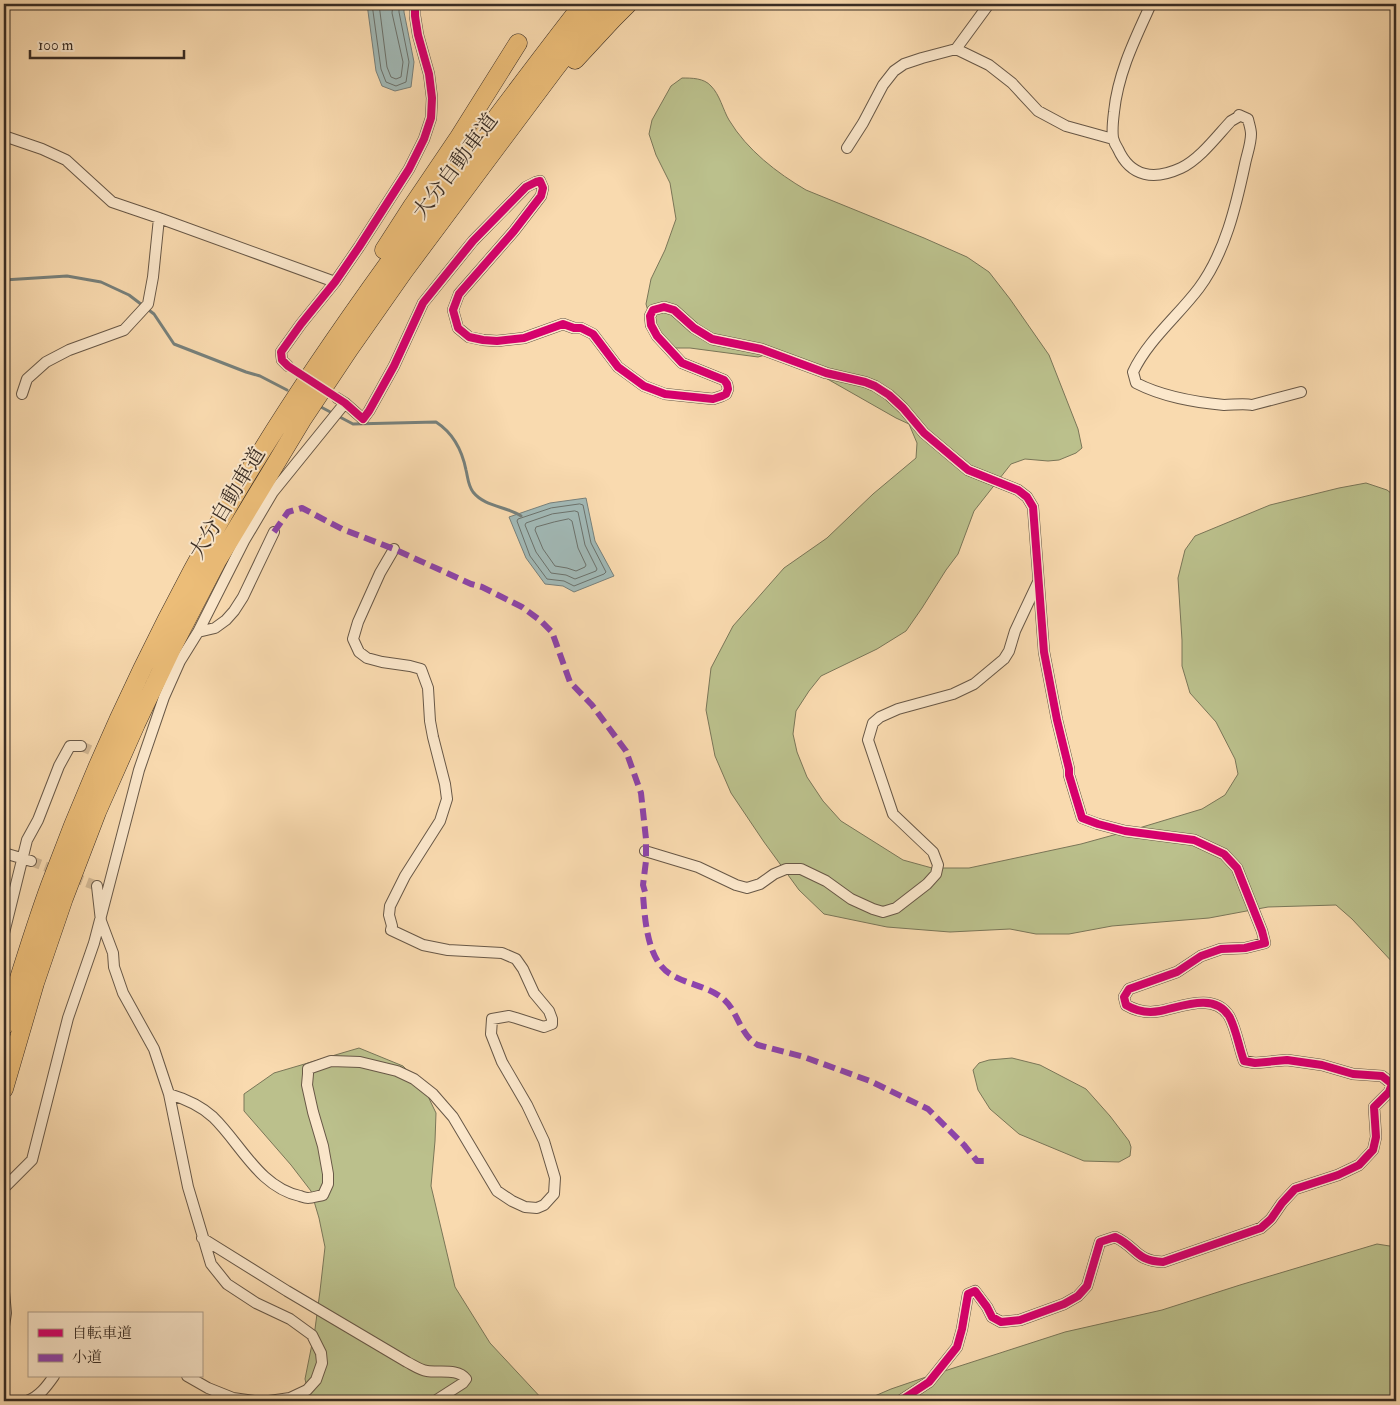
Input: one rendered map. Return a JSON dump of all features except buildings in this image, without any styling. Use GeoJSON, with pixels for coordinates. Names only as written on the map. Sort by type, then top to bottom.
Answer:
{"type":"FeatureCollection","features":[{"type":"Feature","properties":{"kind":"highway","name":"大分自動車道"},"geometry":{"type":"LineString","coordinates":[[4,1026],[49,887],[81,806],[118,720],[193,569],[284,415],[385,266],[583,4]]}},
{"type":"Feature","properties":{"kind":"highway","name":"大分自動車道"},"geometry":{"type":"LineString","coordinates":[[4,1089],[45,954],[97,812],[173,646],[217,561],[297,429],[350,348],[404,271],[605,4]]}},
{"type":"Feature","properties":{"kind":"highway"},"geometry":{"type":"LineString","coordinates":[[404,271],[448,219],[548,91],[628,4]]}},
{"type":"Feature","properties":{"kind":"highway"},"geometry":{"type":"LineString","coordinates":[[284,415],[372,269],[518,44]]}},
{"type":"Feature","properties":{"kind":"street"},"geometry":{"type":"LineString","coordinates":[[288,366],[282,360],[281,352],[335,282],[409,169],[424,139],[431,118],[432,98],[429,74],[418,35],[415,4]]}},
{"type":"Feature","properties":{"kind":"street"},"geometry":{"type":"LineString","coordinates":[[848,148],[883,85],[894,71],[904,64],[956,49],[989,4]]}},
{"type":"Feature","properties":{"kind":"street"},"geometry":{"type":"LineString","coordinates":[[1151,4],[1127,56],[1116,95],[1113,138],[1121,156],[1132,168],[1141,174],[1163,174],[1182,168],[1193,160],[1239,115],[1248,119],[1251,133],[1228,229],[1217,257],[1196,292],[1139,360],[1133,372],[1136,383],[1151,390],[1196,402],[1233,406],[1252,405],[1301,392]]}},
{"type":"Feature","properties":{"kind":"street"},"geometry":{"type":"LineString","coordinates":[[956,49],[989,65],[1012,83],[1038,111],[1066,126],[1113,138]]}},
{"type":"Feature","properties":{"kind":"street"},"geometry":{"type":"LineString","coordinates":[[4,136],[66,160],[112,202],[335,282]]}},
{"type":"Feature","properties":{"kind":"street"},"geometry":{"type":"LineString","coordinates":[[4,1188],[32,1160],[68,1018],[101,921],[139,770],[164,697],[180,661],[198,632],[244,541],[274,492],[331,420],[341,404],[363,420],[394,366],[423,303],[473,241],[526,187],[540,182],[544,188],[541,196],[460,294],[453,310],[458,328],[469,337],[497,341],[524,338],[563,324],[574,328],[582,328],[593,334],[618,367],[644,386],[665,394],[713,399],[726,394],[728,389],[724,380],[682,363],[657,336],[651,325],[650,316],[653,310],[664,307],[674,310],[694,328],[712,339],[760,350],[826,373],[875,386],[889,395],[924,433],[968,470],[1018,490],[1027,497],[1033,507],[1044,652],[1069,774],[1082,818],[1125,831],[1194,840],[1224,854],[1237,868],[1265,943],[1245,948],[1221,949],[1201,956],[1177,972],[1129,989],[1124,997],[1126,1005],[1134,1010],[1158,1011],[1198,1002],[1220,1006],[1229,1016],[1238,1038],[1239,1048],[1244,1061],[1255,1063],[1287,1060],[1322,1065],[1353,1074],[1382,1076],[1392,1084],[1389,1092],[1374,1107],[1376,1137],[1373,1150],[1364,1160],[1359,1165],[1338,1175],[1296,1190],[1261,1228],[1163,1262],[1153,1262],[1141,1258],[1125,1241],[1115,1237],[1100,1242],[1087,1286],[1078,1296],[1064,1304],[1020,1320],[1001,1322],[992,1317],[975,1291],[968,1294],[962,1329],[956,1347],[929,1382],[900,1401]]}},
{"type":"Feature","properties":{"kind":"street"},"geometry":{"type":"LineString","coordinates":[[22,394],[27,379],[46,362],[69,350],[124,330],[148,304],[153,277],[158,218]]}},
{"type":"Feature","properties":{"kind":"street"},"geometry":{"type":"LineString","coordinates":[[198,632],[215,628],[234,611],[243,597],[274,532]]}},
{"type":"Feature","properties":{"kind":"street"},"geometry":{"type":"LineString","coordinates":[[169,1094],[181,1097],[201,1107],[214,1118],[269,1181],[291,1194],[308,1198],[323,1194],[328,1184],[328,1174],[307,1084],[308,1069],[331,1060],[360,1062],[397,1071],[414,1078],[433,1094],[453,1117],[497,1191],[525,1207],[537,1208],[544,1205],[554,1194],[555,1178],[544,1141],[502,1062],[492,1034],[492,1019],[509,1016],[544,1027],[552,1024],[550,1011],[534,993],[523,969],[516,959],[502,953],[448,950],[423,945],[391,930],[390,906],[405,876],[440,821],[447,798],[430,721],[428,688],[421,669],[367,658],[360,652],[353,639],[358,622],[380,573],[394,549]]}},
{"type":"Feature","properties":{"kind":"street"},"geometry":{"type":"LineString","coordinates":[[645,851],[698,867],[747,888],[760,884],[774,874],[786,869],[801,869],[826,880],[851,899],[873,909],[883,912],[896,908],[928,884],[936,874],[938,865],[933,852],[893,814],[868,740],[873,723],[880,716],[898,709],[953,694],[974,684],[1004,659],[1038,581]]}},
{"type":"Feature","properties":{"kind":"street"},"geometry":{"type":"LineString","coordinates":[[4,933],[27,860],[27,840],[38,820],[59,766],[70,746],[81,746]]}},
{"type":"Feature","properties":{"kind":"street"},"geometry":{"type":"LineString","coordinates":[[126,765],[139,770]]}},
{"type":"Feature","properties":{"kind":"street"},"geometry":{"type":"LineString","coordinates":[[4,853],[27,860]]}},
{"type":"Feature","properties":{"kind":"street"},"geometry":{"type":"LineString","coordinates":[[98,886],[101,921],[113,953],[114,967],[124,993],[154,1049],[169,1094],[188,1187],[211,1264],[227,1284],[256,1303],[290,1319],[312,1334],[321,1353],[322,1363],[316,1380],[307,1390],[290,1398],[269,1401]]}},
{"type":"Feature","properties":{"kind":"street"},"geometry":{"type":"LineString","coordinates":[[202,1238],[287,1291],[425,1371],[450,1372],[463,1375],[466,1379],[463,1383],[435,1401]]}},
{"type":"Feature","properties":{"kind":"street"},"geometry":{"type":"LineString","coordinates":[[4,1292],[6,1313],[4,1326]]}},
{"type":"Feature","properties":{"kind":"street"},"geometry":{"type":"LineString","coordinates":[[27,1401],[33,1399],[53,1378]]}},
{"type":"Feature","properties":{"kind":"street"},"geometry":{"type":"LineString","coordinates":[[190,1378],[208,1388],[233,1398],[254,1401]]}},
{"type":"Feature","properties":{"kind":"street"},"geometry":{"type":"LineString","coordinates":[[4,1399],[8,1401]]}},
{"type":"Feature","properties":{"kind":"green space"},"geometry":{"type":"Polygon","coordinates":[[[682,78],[694,78],[708,83],[717,94],[736,131],[754,151],[763,160],[806,190],[967,257],[989,272],[1049,355],[1078,429],[1082,448],[1076,453],[1059,460],[1025,459],[1011,464],[974,511],[958,554],[906,631],[877,649],[821,676],[809,691],[796,711],[793,734],[797,752],[807,777],[823,801],[841,821],[903,860],[932,868],[969,868],[1081,844],[1202,809],[1225,795],[1238,774],[1235,759],[1216,722],[1190,693],[1182,666],[1178,578],[1185,550],[1195,536],[1270,505],[1366,483],[1387,490],[1396,497],[1396,966],[1352,919],[1336,905],[1268,907],[1209,918],[1112,926],[1069,934],[1036,934],[1010,929],[950,932],[887,927],[824,914],[799,890],[731,793],[715,756],[706,710],[711,668],[733,626],[784,568],[827,538],[873,494],[916,458],[917,443],[909,424],[787,356],[772,353],[758,357],[690,348],[669,348],[654,332],[646,304],[651,279],[665,250],[676,219],[670,183],[656,155],[649,134],[652,120],[671,86],[682,78]]]}},
{"type":"Feature","properties":{"kind":"green space"},"geometry":{"type":"Polygon","coordinates":[[[359,1048],[403,1066],[423,1086],[436,1113],[431,1186],[455,1287],[490,1343],[544,1401],[310,1401],[305,1379],[315,1329],[325,1247],[319,1218],[311,1191],[244,1111],[244,1094],[274,1073],[359,1048]]]}},
{"type":"Feature","properties":{"kind":"green space"},"geometry":{"type":"Polygon","coordinates":[[[1012,1058],[1040,1065],[1086,1089],[1129,1141],[1131,1147],[1130,1156],[1119,1162],[1084,1161],[1019,1134],[990,1109],[978,1090],[973,1070],[979,1063],[1012,1058]]]}},
{"type":"Feature","properties":{"kind":"green space"},"geometry":{"type":"Polygon","coordinates":[[[1377,1244],[1396,1247],[1396,1401],[863,1401],[891,1389],[1065,1332],[1162,1310],[1377,1244]]]}},
{"type":"Feature","properties":{"kind":"water"},"geometry":{"type":"Polygon","coordinates":[[[367,4],[404,4],[414,62],[411,87],[395,91],[382,86],[376,71],[367,4]]]}},
{"type":"Feature","properties":{"kind":"water"},"geometry":{"type":"Polygon","coordinates":[[[586,498],[595,541],[614,576],[574,592],[563,586],[545,584],[526,558],[509,517],[550,503],[586,498]]]}},
{"type":"Feature","properties":{"kind":"waterway"},"geometry":{"type":"LineString","coordinates":[[4,280],[67,276],[101,282],[129,295],[154,314],[174,344],[260,376],[287,390]]}},
{"type":"Feature","properties":{"kind":"waterway"},"geometry":{"type":"LineString","coordinates":[[319,406],[353,424],[436,422],[447,431],[459,449],[473,492],[483,501],[521,516]]}},
{"type":"Feature","properties":{"kind":"tunnel"},"geometry":{"type":"LineString","coordinates":[[288,366],[337,398]]}},
{"type":"Feature","properties":{"kind":"tunnel"},"geometry":{"type":"LineString","coordinates":[[81,746],[106,757]]}},
{"type":"Feature","properties":{"kind":"tunnel"},"geometry":{"type":"LineString","coordinates":[[31,861],[97,886]]}},
{"type":"Feature","properties":{"kind":"marked path"},"geometry":{"type":"LineString","coordinates":[[274,532],[288,512],[302,508],[342,529],[482,587],[522,607],[541,621],[552,632],[570,682],[592,705],[626,751],[641,793],[646,839],[643,885],[646,927],[652,950],[664,969],[678,978],[709,990],[721,997],[731,1008],[742,1029],[758,1045],[804,1057],[870,1081],[928,1109],[964,1145],[977,1161],[989,1161]]}},
{"type":"Feature","properties":{"kind":"cycle path"},"geometry":{"type":"LineString","coordinates":[[415,4],[418,35],[429,74],[432,98],[431,118],[424,139],[409,169],[359,247],[335,282],[281,352],[282,360],[288,366],[345,403],[363,419],[394,366],[423,303],[473,241],[526,187],[540,181],[543,188],[541,196],[514,231],[459,294],[453,310],[458,328],[469,337],[497,341],[524,338],[563,324],[574,328],[581,328],[593,334],[618,367],[644,386],[665,394],[713,399],[726,394],[728,389],[724,380],[682,363],[657,336],[651,325],[650,316],[653,310],[664,307],[674,310],[694,328],[712,339],[761,349],[826,373],[865,382],[889,395],[924,433],[968,470],[1018,490],[1027,497],[1033,507],[1044,652],[1069,775],[1082,818],[1125,831],[1194,840],[1224,854],[1237,868],[1262,931],[1265,943],[1245,948],[1221,949],[1201,956],[1177,972],[1129,989],[1124,997],[1126,1005],[1138,1010],[1151,1012],[1187,1004],[1206,1003],[1215,1005],[1223,1009],[1229,1016],[1234,1026],[1244,1061],[1255,1063],[1287,1060],[1322,1065],[1353,1074],[1382,1076],[1392,1084],[1389,1092],[1374,1107],[1376,1137],[1373,1150],[1359,1165],[1338,1175],[1295,1189],[1271,1219],[1261,1228],[1163,1262],[1141,1256],[1115,1237],[1100,1242],[1087,1286],[1078,1296],[1064,1304],[1020,1320],[1001,1322],[992,1317],[975,1291],[968,1294],[957,1347],[929,1382],[900,1401]]}}]}
